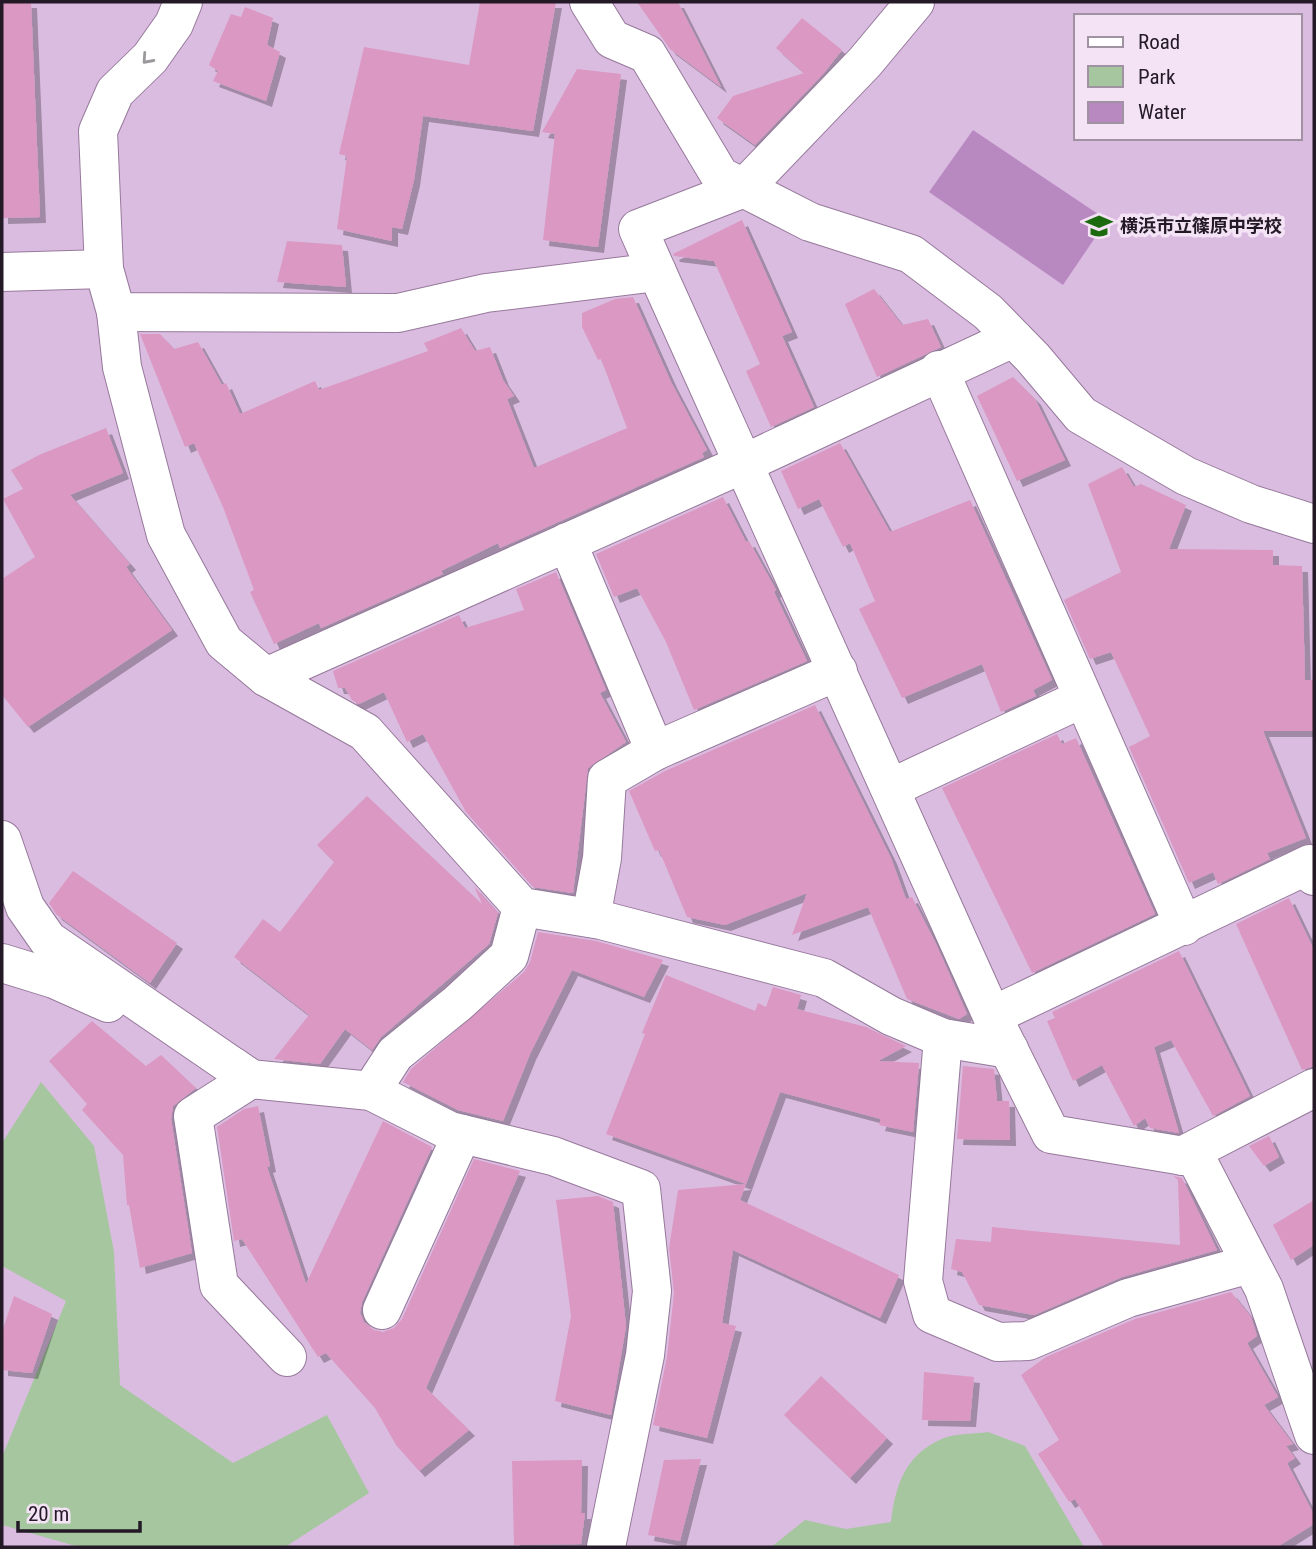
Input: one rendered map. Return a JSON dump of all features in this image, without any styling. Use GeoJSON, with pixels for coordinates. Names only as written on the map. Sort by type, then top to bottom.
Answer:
{"type":"FeatureCollection","features":[{"type":"Feature","properties":{"kind":"street"},"geometry":{"type":"LineString","coordinates":[[183,2],[174,24],[150,58],[115,92],[98,131],[104,269],[116,312],[122,367],[166,535],[225,642],[266,677],[365,732],[522,907],[591,918],[824,978],[891,1016],[943,1038],[1009,1049]]}},
{"type":"Feature","properties":{"kind":"street"},"geometry":{"type":"LineString","coordinates":[[589,2],[612,39],[647,54],[720,176],[810,222],[911,254],[988,312],[1081,415],[1186,476],[1251,504],[1314,524]]}},
{"type":"Feature","properties":{"kind":"street"},"geometry":{"type":"LineString","coordinates":[[915,2],[865,62],[744,188],[639,229],[992,1016],[1051,1134],[1196,1158],[1264,1290],[1314,1435]]}},
{"type":"Feature","properties":{"kind":"street"},"geometry":{"type":"LineString","coordinates":[[2,272],[104,269]]}},
{"type":"Feature","properties":{"kind":"street"},"geometry":{"type":"LineString","coordinates":[[116,312],[398,313],[486,293],[657,272]]}},
{"type":"Feature","properties":{"kind":"street"},"geometry":{"type":"LineString","coordinates":[[266,677],[745,463],[939,370],[1013,338]]}},
{"type":"Feature","properties":{"kind":"street"},"geometry":{"type":"LineString","coordinates":[[939,370],[1184,926]]}},
{"type":"Feature","properties":{"kind":"street"},"geometry":{"type":"LineString","coordinates":[[567,542],[655,751]]}},
{"type":"Feature","properties":{"kind":"street"},"geometry":{"type":"LineString","coordinates":[[591,918],[602,858],[607,779],[655,751],[838,671]]}},
{"type":"Feature","properties":{"kind":"street"},"geometry":{"type":"LineString","coordinates":[[891,788],[1083,698]]}},
{"type":"Feature","properties":{"kind":"street"},"geometry":{"type":"LineString","coordinates":[[2,840],[25,907],[48,940],[251,1079],[372,1091],[462,1134],[554,1156],[641,1189],[650,1304],[645,1355],[606,1547]]}},
{"type":"Feature","properties":{"kind":"street"},"geometry":{"type":"LineString","coordinates":[[992,1016],[1313,867]]}},
{"type":"Feature","properties":{"kind":"street"},"geometry":{"type":"LineString","coordinates":[[372,1091],[395,1054],[458,1003],[509,956],[522,907]]}},
{"type":"Feature","properties":{"kind":"street"},"geometry":{"type":"LineString","coordinates":[[2,963],[54,979],[201,1044]]}},
{"type":"Feature","properties":{"kind":"street"},"geometry":{"type":"LineString","coordinates":[[943,1038],[923,1281],[932,1314],[998,1342],[1028,1341],[1128,1298],[1250,1264]]}},
{"type":"Feature","properties":{"kind":"street"},"geometry":{"type":"LineString","coordinates":[[251,1079],[193,1116],[219,1285],[287,1357]]}},
{"type":"Feature","properties":{"kind":"street"},"geometry":{"type":"LineString","coordinates":[[1182,1156],[1314,1088]]}},
{"type":"Feature","properties":{"kind":"street"},"geometry":{"type":"LineString","coordinates":[[382,1310],[462,1134]]}},
{"type":"Feature","properties":{"kind":"green space"},"geometry":{"type":"Polygon","coordinates":[[[41,1082],[94,1146],[114,1252],[120,1385],[233,1463],[327,1415],[369,1493],[285,1547],[79,1547],[2,1525],[2,1457],[66,1301],[2,1266],[2,1143],[41,1082]]]}},
{"type":"Feature","properties":{"kind":"green space"},"geometry":{"type":"Polygon","coordinates":[[[988,1432],[1025,1446],[1084,1547],[771,1547],[805,1520],[846,1529],[891,1522],[900,1483],[920,1452],[949,1436],[988,1432]]]}},
{"type":"Feature","properties":{"kind":"water"},"geometry":{"type":"Polygon","coordinates":[[[973,130],[1107,220],[1063,285],[929,192],[973,130]]]}},
{"type":"Feature","properties":{"kind":"building"},"geometry":{"type":"Polygon","coordinates":[[[2,2],[31,2],[40,217],[2,218],[2,2]]]}},
{"type":"Feature","properties":{"kind":"building"},"geometry":{"type":"Polygon","coordinates":[[[480,2],[556,2],[533,131],[423,116],[414,180],[402,229],[392,227],[392,241],[337,229],[347,156],[339,154],[364,47],[469,65],[480,2]]]}},
{"type":"Feature","properties":{"kind":"building"},"geometry":{"type":"Polygon","coordinates":[[[637,2],[678,2],[721,87],[670,49],[637,2]]]}},
{"type":"Feature","properties":{"kind":"building"},"geometry":{"type":"Polygon","coordinates":[[[245,7],[273,18],[267,45],[280,52],[266,101],[213,81],[218,71],[209,65],[231,14],[241,17],[245,7]]]}},
{"type":"Feature","properties":{"kind":"building"},"geometry":{"type":"Polygon","coordinates":[[[802,18],[842,50],[823,74],[755,145],[717,118],[733,96],[804,73],[776,48],[802,18]]]}},
{"type":"Feature","properties":{"kind":"building"},"geometry":{"type":"Polygon","coordinates":[[[577,69],[621,74],[598,247],[543,240],[555,134],[542,132],[577,69]]]}},
{"type":"Feature","properties":{"kind":"building"},"geometry":{"type":"Polygon","coordinates":[[[742,220],[792,332],[782,336],[814,407],[771,427],[746,371],[760,364],[714,261],[673,254],[742,220]]]}},
{"type":"Feature","properties":{"kind":"building"},"geometry":{"type":"Polygon","coordinates":[[[287,241],[342,245],[346,287],[277,282],[287,241]]]}},
{"type":"Feature","properties":{"kind":"building"},"geometry":{"type":"Polygon","coordinates":[[[874,289],[902,325],[928,319],[941,347],[877,377],[845,304],[874,289]]]}},
{"type":"Feature","properties":{"kind":"building"},"geometry":{"type":"Polygon","coordinates":[[[633,297],[671,382],[707,450],[702,453],[704,457],[500,548],[498,543],[441,571],[443,574],[321,628],[319,623],[274,644],[250,592],[254,590],[223,507],[194,443],[185,447],[140,334],[160,334],[174,349],[198,342],[222,385],[226,383],[240,414],[315,381],[319,390],[428,351],[424,343],[461,328],[475,351],[490,347],[503,380],[514,396],[507,399],[534,468],[627,428],[601,359],[598,360],[582,327],[582,313],[615,299],[633,297]]]}},
{"type":"Feature","properties":{"kind":"building"},"geometry":{"type":"Polygon","coordinates":[[[1013,377],[1035,399],[1065,460],[1017,481],[977,396],[1013,377]]]}},
{"type":"Feature","properties":{"kind":"building"},"geometry":{"type":"Polygon","coordinates":[[[106,428],[123,473],[70,495],[130,564],[126,567],[172,630],[28,727],[2,695],[2,579],[35,557],[3,499],[23,489],[11,470],[39,455],[106,428]]]}},
{"type":"Feature","properties":{"kind":"building"},"geometry":{"type":"Polygon","coordinates":[[[840,443],[890,532],[970,500],[1052,680],[1033,690],[1036,696],[1001,712],[982,664],[902,698],[859,609],[875,601],[850,543],[843,547],[819,499],[798,509],[781,471],[840,443]]]}},
{"type":"Feature","properties":{"kind":"building"},"geometry":{"type":"Polygon","coordinates":[[[1122,467],[1134,487],[1141,484],[1186,505],[1169,549],[1273,550],[1273,565],[1302,566],[1305,680],[1314,680],[1314,731],[1263,731],[1306,838],[1267,853],[1270,859],[1218,884],[1213,872],[1189,883],[1129,747],[1150,736],[1111,652],[1090,659],[1064,600],[1121,572],[1088,484],[1122,467]]]}},
{"type":"Feature","properties":{"kind":"building"},"geometry":{"type":"Polygon","coordinates":[[[723,497],[746,542],[749,541],[776,590],[774,592],[807,661],[694,710],[666,642],[637,588],[614,597],[596,554],[723,497]]]}},
{"type":"Feature","properties":{"kind":"building"},"geometry":{"type":"Polygon","coordinates":[[[556,572],[606,690],[600,693],[626,742],[588,768],[573,893],[533,887],[466,812],[423,734],[407,742],[384,692],[359,704],[352,700],[345,688],[338,688],[333,671],[459,615],[465,628],[524,610],[516,589],[556,572]]]}},
{"type":"Feature","properties":{"kind":"building"},"geometry":{"type":"Polygon","coordinates":[[[815,705],[891,858],[906,899],[912,897],[936,944],[967,1014],[959,1019],[907,999],[868,907],[792,935],[807,893],[725,925],[687,917],[659,850],[655,851],[629,791],[665,771],[815,705]]]}},
{"type":"Feature","properties":{"kind":"building"},"geometry":{"type":"Polygon","coordinates":[[[1057,734],[1062,744],[1076,738],[1155,914],[1032,973],[942,788],[1057,734]]]}},
{"type":"Feature","properties":{"kind":"building"},"geometry":{"type":"Polygon","coordinates":[[[367,796],[482,904],[474,886],[498,913],[489,944],[381,1037],[372,1050],[345,1029],[320,1064],[274,1059],[309,1015],[234,957],[263,919],[280,932],[334,862],[317,845],[367,796]]]}},
{"type":"Feature","properties":{"kind":"building"},"geometry":{"type":"Polygon","coordinates":[[[73,871],[177,943],[150,983],[56,914],[49,903],[73,871]]]}},
{"type":"Feature","properties":{"kind":"building"},"geometry":{"type":"Polygon","coordinates":[[[1289,898],[1314,950],[1314,1066],[1302,1070],[1236,924],[1289,898]]]}},
{"type":"Feature","properties":{"kind":"building"},"geometry":{"type":"Polygon","coordinates":[[[538,932],[596,941],[663,960],[644,997],[572,970],[530,1054],[503,1121],[458,1110],[403,1082],[411,1069],[524,972],[530,962],[538,932]]]}},
{"type":"Feature","properties":{"kind":"building"},"geometry":{"type":"Polygon","coordinates":[[[1179,951],[1250,1096],[1213,1116],[1171,1040],[1154,1047],[1179,1133],[1150,1128],[1145,1118],[1134,1126],[1102,1065],[1073,1081],[1047,1021],[1055,1018],[1052,1012],[1179,951]]]}},
{"type":"Feature","properties":{"kind":"building"},"geometry":{"type":"Polygon","coordinates":[[[666,975],[755,1011],[758,1003],[766,1007],[773,987],[801,995],[797,1009],[866,1027],[906,1046],[878,1061],[919,1063],[913,1132],[879,1125],[881,1119],[780,1092],[746,1184],[606,1134],[666,975]]]}},
{"type":"Feature","properties":{"kind":"building"},"geometry":{"type":"Polygon","coordinates":[[[92,1021],[146,1066],[161,1055],[196,1088],[173,1106],[171,1119],[192,1253],[140,1268],[127,1205],[123,1155],[82,1110],[87,1104],[49,1061],[92,1021]]]}},
{"type":"Feature","properties":{"kind":"building"},"geometry":{"type":"Polygon","coordinates":[[[963,1066],[994,1069],[997,1101],[1009,1101],[1010,1140],[957,1139],[963,1066]]]}},
{"type":"Feature","properties":{"kind":"building"},"geometry":{"type":"Polygon","coordinates":[[[258,1106],[270,1166],[267,1167],[306,1284],[383,1121],[432,1147],[362,1302],[360,1313],[364,1322],[374,1330],[383,1332],[394,1328],[402,1319],[474,1159],[520,1171],[426,1388],[469,1430],[419,1471],[396,1445],[375,1408],[326,1353],[318,1357],[242,1239],[234,1241],[217,1127],[244,1109],[258,1106]]]}},
{"type":"Feature","properties":{"kind":"building"},"geometry":{"type":"Polygon","coordinates":[[[1269,1136],[1279,1157],[1264,1166],[1249,1146],[1269,1136]]]}},
{"type":"Feature","properties":{"kind":"building"},"geometry":{"type":"Polygon","coordinates":[[[1173,1176],[1182,1178],[1217,1250],[1122,1277],[1034,1315],[979,1305],[962,1272],[951,1269],[956,1239],[991,1242],[992,1227],[1180,1245],[1178,1180],[1173,1176]]]}},
{"type":"Feature","properties":{"kind":"building"},"geometry":{"type":"Polygon","coordinates":[[[746,1184],[740,1200],[899,1275],[880,1318],[733,1250],[722,1323],[736,1326],[707,1438],[653,1425],[667,1357],[674,1293],[669,1248],[678,1190],[746,1184]]]}},
{"type":"Feature","properties":{"kind":"building"},"geometry":{"type":"Polygon","coordinates":[[[598,1196],[613,1202],[626,1326],[611,1415],[555,1401],[571,1316],[556,1200],[598,1196]]]}},
{"type":"Feature","properties":{"kind":"building"},"geometry":{"type":"Polygon","coordinates":[[[1314,1200],[1314,1245],[1291,1260],[1273,1225],[1314,1200]]]}},
{"type":"Feature","properties":{"kind":"building"},"geometry":{"type":"Polygon","coordinates":[[[1231,1292],[1251,1317],[1257,1336],[1247,1343],[1278,1397],[1264,1405],[1293,1444],[1286,1446],[1295,1458],[1287,1463],[1314,1515],[1314,1524],[1277,1547],[1104,1547],[1075,1499],[1069,1502],[1038,1454],[1059,1440],[1021,1375],[1046,1357],[1135,1319],[1231,1292]]]}},
{"type":"Feature","properties":{"kind":"building"},"geometry":{"type":"Polygon","coordinates":[[[14,1296],[52,1314],[32,1373],[2,1370],[2,1332],[14,1296]]]}},
{"type":"Feature","properties":{"kind":"building"},"geometry":{"type":"Polygon","coordinates":[[[924,1372],[974,1377],[970,1421],[922,1420],[924,1372]]]}},
{"type":"Feature","properties":{"kind":"building"},"geometry":{"type":"Polygon","coordinates":[[[821,1376],[887,1438],[850,1478],[784,1415],[821,1376]]]}},
{"type":"Feature","properties":{"kind":"building"},"geometry":{"type":"Polygon","coordinates":[[[701,1459],[680,1541],[648,1535],[664,1460],[701,1459]]]}},
{"type":"Feature","properties":{"kind":"building"},"geometry":{"type":"Polygon","coordinates":[[[582,1460],[581,1513],[585,1513],[581,1544],[514,1545],[512,1461],[582,1460]]]}},
{"type":"Feature","properties":{"kind":"place","name":"横浜市立篠原中学校"},"geometry":{"type":"Point","coordinates":[1099,226]}}]}
